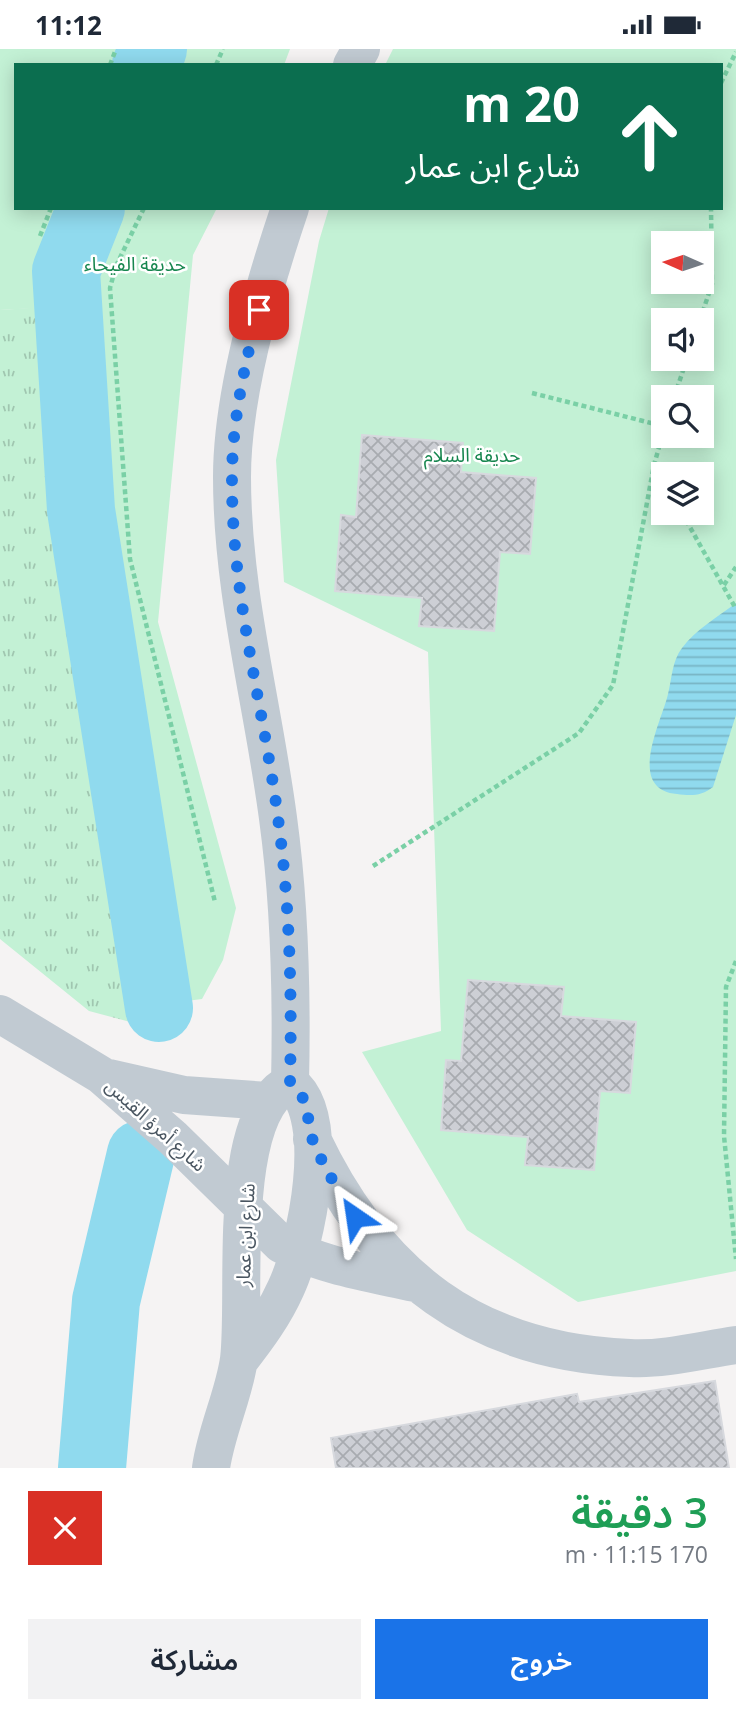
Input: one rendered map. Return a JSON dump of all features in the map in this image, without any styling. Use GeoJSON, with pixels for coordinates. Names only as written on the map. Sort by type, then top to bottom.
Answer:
{"type":"FeatureCollection","features":[{"type":"Feature","properties":{"kind":"street","name":"شارع ابن عمار"},"geometry":{"type":"LineString","coordinates":[[211,1468],[239,1360],[243,1206],[253,1139],[279,1092],[290,964],[279,821],[236,561],[232,475],[240,404],[253,333],[289,210]]}},
{"type":"Feature","properties":{"kind":"street"},"geometry":{"type":"LineString","coordinates":[[0,1014],[101,1075]]}},
{"type":"Feature","properties":{"kind":"street","name":"شارع أمرؤ القيس"},"geometry":{"type":"LineString","coordinates":[[101,1075],[184,1095],[279,1092]]}},
{"type":"Feature","properties":{"kind":"street","name":"شارع أمرؤ القيس"},"geometry":{"type":"LineString","coordinates":[[101,1075],[173,1138],[281,1244],[299,1254]]}},
{"type":"Feature","properties":{"kind":"street","name":"شارع ابن عمار"},"geometry":{"type":"LineString","coordinates":[[239,1360],[273,1313],[299,1254],[306,1219],[312,1139],[307,1102],[301,1091],[279,1092]]}},
{"type":"Feature","properties":{"kind":"street"},"geometry":{"type":"LineString","coordinates":[[312,1139],[331,1179],[355,1217],[383,1252],[415,1283],[464,1314],[518,1339],[575,1354],[634,1359],[736,1345]]}},
{"type":"Feature","properties":{"kind":"street"},"geometry":{"type":"LineString","coordinates":[[299,1254],[415,1283]]}},
{"type":"Feature","properties":{"kind":"path"},"geometry":{"type":"LineString","coordinates":[[723,79],[736,52]]}},
{"type":"Feature","properties":{"kind":"path"},"geometry":{"type":"LineString","coordinates":[[40,236],[50,210]]}},
{"type":"Feature","properties":{"kind":"path"},"geometry":{"type":"LineString","coordinates":[[143,210],[116,266],[110,288],[130,559],[215,902]]}},
{"type":"Feature","properties":{"kind":"path"},"geometry":{"type":"LineString","coordinates":[[704,308],[712,283],[711,210]]}},
{"type":"Feature","properties":{"kind":"path"},"geometry":{"type":"LineString","coordinates":[[532,393],[651,423]]}},
{"type":"Feature","properties":{"kind":"path"},"geometry":{"type":"LineString","coordinates":[[373,866],[579,733],[607,695],[613,685],[651,481]]}},
{"type":"Feature","properties":{"kind":"path"},"geometry":{"type":"LineString","coordinates":[[689,525],[736,609]]}},
{"type":"Feature","properties":{"kind":"path"},"geometry":{"type":"LineString","coordinates":[[724,585],[736,567]]}},
{"type":"Feature","properties":{"kind":"path"},"geometry":{"type":"LineString","coordinates":[[736,961],[726,987],[724,1136],[736,1259]]}},
{"type":"Feature","properties":{"kind":"green space","name":"حديقة الفيحاء"},"geometry":{"type":"Polygon","coordinates":[[[0,49],[290,49],[285,63],[14,63],[14,210],[216,210],[193,255],[158,622],[236,908],[223,960],[202,999],[179,1002],[101,491],[95,305],[0,310],[0,49]]]}},
{"type":"Feature","properties":{"kind":"green space","name":"حديقة السلام"},"geometry":{"type":"Polygon","coordinates":[[[393,49],[736,49],[736,1271],[578,1302],[467,1230],[362,1052],[441,1031],[428,652],[284,582],[276,460],[319,241],[328,210],[723,210],[723,63],[386,63],[393,49]]]}},
{"type":"Feature","properties":{"kind":"green space"},"geometry":{"type":"Polygon","coordinates":[[[43,307],[60,548],[139,973],[134,1023],[89,1011],[0,939],[0,310],[43,307]]]}},
{"type":"Feature","properties":{"kind":"water"},"geometry":{"type":"Polygon","coordinates":[[[736,603],[736,715],[713,787],[692,795],[661,789],[653,780],[651,752],[676,658],[694,635],[736,603]]]}},
{"type":"Feature","properties":{"kind":"building"},"geometry":{"type":"Polygon","coordinates":[[[362,435],[463,443],[461,472],[536,478],[530,554],[500,552],[494,631],[419,626],[422,598],[335,591],[341,515],[356,517],[362,435]]]}},
{"type":"Feature","properties":{"kind":"building"},"geometry":{"type":"Polygon","coordinates":[[[468,980],[564,987],[561,1016],[636,1022],[630,1093],[600,1091],[594,1170],[525,1165],[528,1137],[441,1130],[446,1060],[461,1061],[468,980]]]}},
{"type":"Feature","properties":{"kind":"building"},"geometry":{"type":"Polygon","coordinates":[[[715,1381],[729,1468],[336,1468],[331,1438],[577,1394],[579,1402],[715,1381]]]}},
{"type":"Feature","properties":{"kind":"waterway"},"geometry":{"type":"LineString","coordinates":[[147,63],[153,49]]}},
{"type":"Feature","properties":{"kind":"waterway"},"geometry":{"type":"LineString","coordinates":[[90,210],[66,271],[81,510],[159,1008]]}},
{"type":"Feature","properties":{"kind":"waterway"},"geometry":{"type":"LineString","coordinates":[[92,1468],[106,1301],[141,1154]]}},
{"type":"Feature","properties":{"kind":"route"},"geometry":{"type":"LineString","coordinates":[[259,310],[240,404],[232,475],[236,561],[279,821],[292,1003],[290,1083],[301,1091],[307,1102],[312,1139],[331,1179],[355,1217]]}}]}
